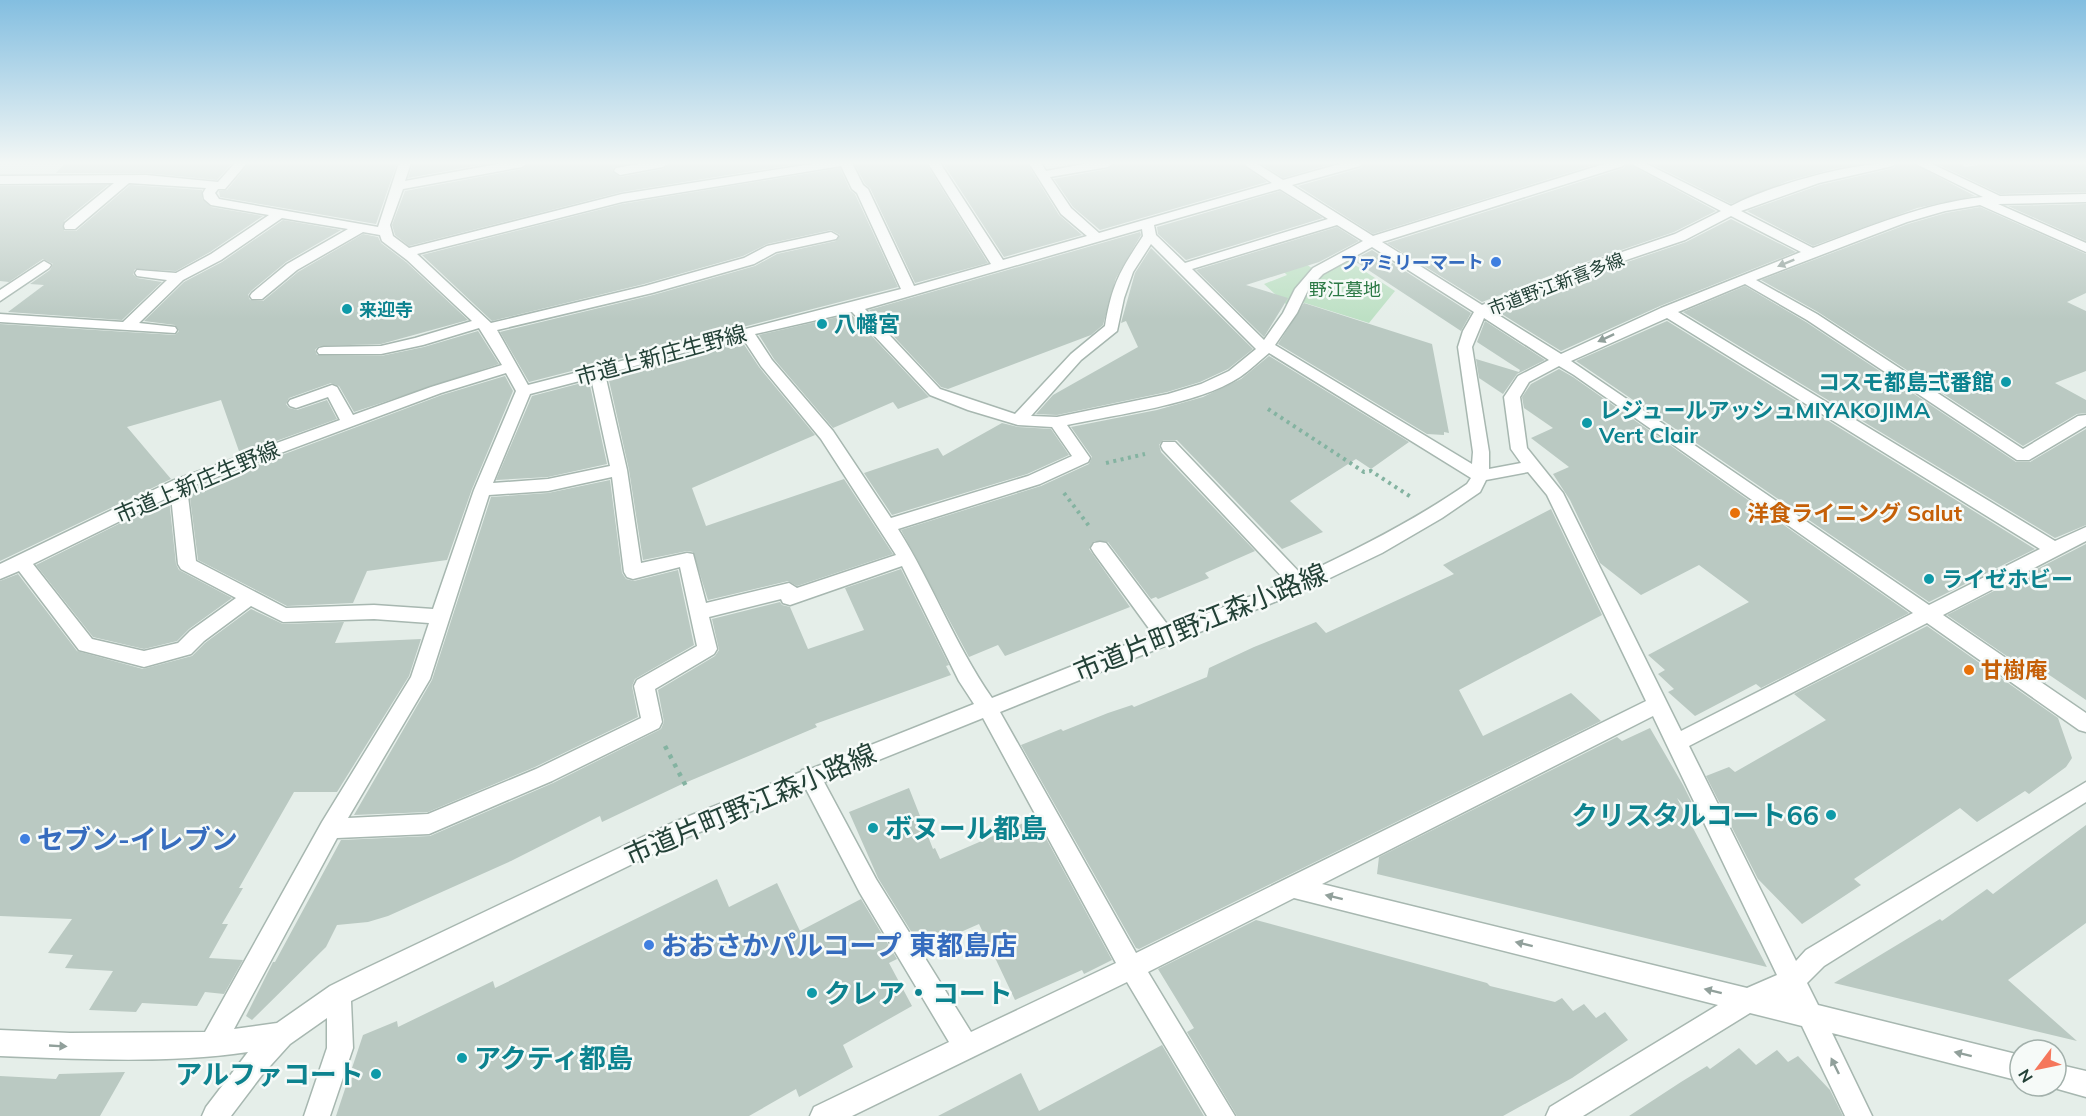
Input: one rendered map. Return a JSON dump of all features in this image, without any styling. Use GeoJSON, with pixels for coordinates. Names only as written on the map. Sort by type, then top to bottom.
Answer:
{"type":"FeatureCollection","features":[{"type":"Feature","properties":{"kind":"street"},"geometry":{"type":"LineString","coordinates":[[70,226],[83,215]]}},
{"type":"Feature","properties":{"kind":"street"},"geometry":{"type":"LineString","coordinates":[[128,326],[178,277],[216,257],[277,215]]}},
{"type":"Feature","properties":{"kind":"street"},"geometry":{"type":"LineString","coordinates":[[298,215],[386,232]]}},
{"type":"Feature","properties":{"kind":"street"},"geometry":{"type":"LineString","coordinates":[[212,1045],[330,829],[420,679],[482,490],[524,392],[485,325],[407,253],[387,238],[384,225],[387,215]]}},
{"type":"Feature","properties":{"kind":"street"},"geometry":{"type":"LineString","coordinates":[[407,253],[519,215]]}},
{"type":"Feature","properties":{"kind":"street"},"geometry":{"type":"LineString","coordinates":[[874,215],[909,291]]}},
{"type":"Feature","properties":{"kind":"street"},"geometry":{"type":"LineString","coordinates":[[967,215],[999,265]]}},
{"type":"Feature","properties":{"kind":"street"},"geometry":{"type":"LineString","coordinates":[[1071,215],[1097,238]]}},
{"type":"Feature","properties":{"kind":"street","name":"市道上新庄生野線"},"geometry":{"type":"LineString","coordinates":[[524,392],[746,332],[855,307],[1097,238],[1149,230],[1192,215]]}},
{"type":"Feature","properties":{"kind":"street"},"geometry":{"type":"LineString","coordinates":[[1332,215],[1560,359],[2086,724]]}},
{"type":"Feature","properties":{"kind":"street"},"geometry":{"type":"LineString","coordinates":[[855,307],[935,392],[974,408],[1018,420],[1056,422],[1171,398],[1206,387],[1234,374],[1266,348],[1290,313],[1302,289],[1318,271],[1342,256],[1384,236],[1451,215]]}},
{"type":"Feature","properties":{"kind":"street","name":"市道野江新喜多線"},"geometry":{"type":"LineString","coordinates":[[1480,476],[1481,452],[1465,347],[1470,331],[1482,310],[1577,273],[1680,237],[1722,215]]}},
{"type":"Feature","properties":{"kind":"street"},"geometry":{"type":"LineString","coordinates":[[1738,215],[1810,252]]}},
{"type":"Feature","properties":{"kind":"street"},"geometry":{"type":"LineString","coordinates":[[1859,1116],[1678,742],[1554,493],[1519,448],[1512,397],[1523,379],[1560,359],[1666,311],[1810,252],[1916,215]]}},
{"type":"Feature","properties":{"kind":"street"},"geometry":{"type":"LineString","coordinates":[[2014,215],[2086,248]]}},
{"type":"Feature","properties":{"kind":"street"},"geometry":{"type":"LineString","coordinates":[[1182,268],[1340,220]]}},
{"type":"Feature","properties":{"kind":"street"},"geometry":{"type":"LineString","coordinates":[[257,296],[292,267],[362,227]]}},
{"type":"Feature","properties":{"kind":"street"},"geometry":{"type":"LineString","coordinates":[[1018,420],[1076,357],[1112,328],[1117,297],[1126,272],[1149,230],[1182,268],[1266,348],[1480,476],[1532,466]]}},
{"type":"Feature","properties":{"kind":"street"},"geometry":{"type":"LineString","coordinates":[[324,351],[381,350],[418,342],[647,290],[749,261],[772,249],[831,236]]}},
{"type":"Feature","properties":{"kind":"street"},"geometry":{"type":"LineString","coordinates":[[0,297],[44,265]]}},
{"type":"Feature","properties":{"kind":"street"},"geometry":{"type":"LineString","coordinates":[[142,273],[178,277]]}},
{"type":"Feature","properties":{"kind":"street"},"geometry":{"type":"LineString","coordinates":[[1745,279],[1812,317],[2023,456],[2084,420],[2086,421]]}},
{"type":"Feature","properties":{"kind":"street"},"geometry":{"type":"LineString","coordinates":[[1666,311],[2054,549]]}},
{"type":"Feature","properties":{"kind":"street"},"geometry":{"type":"LineString","coordinates":[[0,318],[170,330]]}},
{"type":"Feature","properties":{"kind":"street"},"geometry":{"type":"LineString","coordinates":[[746,332],[766,363],[827,435],[907,558],[969,681],[987,707],[1131,967],[1222,1116]]}},
{"type":"Feature","properties":{"kind":"street","name":"市道上新庄生野線"},"geometry":{"type":"LineString","coordinates":[[0,572],[178,485],[436,390],[510,367]]}},
{"type":"Feature","properties":{"kind":"street"},"geometry":{"type":"LineString","coordinates":[[330,829],[429,824],[544,775],[652,722],[644,686],[707,649],[687,560],[633,572],[619,470],[597,371]]}},
{"type":"Feature","properties":{"kind":"street"},"geometry":{"type":"LineString","coordinates":[[296,403],[332,390],[349,422]]}},
{"type":"Feature","properties":{"kind":"street"},"geometry":{"type":"LineString","coordinates":[[886,526],[966,502],[1049,473],[1082,458],[1056,422]]}},
{"type":"Feature","properties":{"kind":"street"},"geometry":{"type":"LineString","coordinates":[[1169,446],[1300,584]]}},
{"type":"Feature","properties":{"kind":"street"},"geometry":{"type":"LineString","coordinates":[[482,490],[548,485],[619,470]]}},
{"type":"Feature","properties":{"kind":"street","name":"市道片町野江森小路線"},"geometry":{"type":"LineString","coordinates":[[0,1043],[70,1046],[212,1045],[281,1035],[339,995],[682,829],[810,776],[1300,584],[1376,548],[1436,514],[1474,488],[1480,476]]}},
{"type":"Feature","properties":{"kind":"street"},"geometry":{"type":"LineString","coordinates":[[178,485],[187,564],[249,598],[283,615],[374,612],[441,617]]}},
{"type":"Feature","properties":{"kind":"street"},"geometry":{"type":"LineString","coordinates":[[1678,742],[2086,533]]}},
{"type":"Feature","properties":{"kind":"street"},"geometry":{"type":"LineString","coordinates":[[1100,548],[1166,638]]}},
{"type":"Feature","properties":{"kind":"street"},"geometry":{"type":"LineString","coordinates":[[699,612],[789,590],[790,598],[907,558]]}},
{"type":"Feature","properties":{"kind":"street"},"geometry":{"type":"LineString","coordinates":[[21,561],[86,645],[144,659],[184,649],[197,636],[249,598]]}},
{"type":"Feature","properties":{"kind":"street"},"geometry":{"type":"LineString","coordinates":[[823,1116],[967,1048],[1659,704]]}},
{"type":"Feature","properties":{"kind":"street"},"geometry":{"type":"LineString","coordinates":[[810,776],[868,886],[967,1048]]}},
{"type":"Feature","properties":{"kind":"street"},"geometry":{"type":"LineString","coordinates":[[1558,1116],[1748,1000],[1794,980],[1815,958],[2086,791]]}},
{"type":"Feature","properties":{"kind":"street"},"geometry":{"type":"LineString","coordinates":[[1293,887],[2008,1065]]}},
{"type":"Feature","properties":{"kind":"street"},"geometry":{"type":"LineString","coordinates":[[317,1116],[340,1048],[339,995]]}},
{"type":"Feature","properties":{"kind":"street"},"geometry":{"type":"LineString","coordinates":[[215,1116],[253,1066],[281,1035]]}},
{"type":"Feature","properties":{"kind":"street"},"geometry":{"type":"LineString","coordinates":[[2068,1080],[2086,1084]]}},
{"type":"Feature","properties":{"kind":"path"},"geometry":{"type":"LineString","coordinates":[[1268,409],[1364,472],[1371,471],[1436,514]]}},
{"type":"Feature","properties":{"kind":"path"},"geometry":{"type":"LineString","coordinates":[[1075,462],[1089,464],[1112,462],[1169,446]]}},
{"type":"Feature","properties":{"kind":"path"},"geometry":{"type":"LineString","coordinates":[[1049,473],[1102,545],[1100,548]]}},
{"type":"Feature","properties":{"kind":"path"},"geometry":{"type":"LineString","coordinates":[[652,722],[688,790]]}},
{"type":"Feature","properties":{"kind":"green space","name":"野江墓地"},"geometry":{"type":"Polygon","coordinates":[[[1346,259],[1395,291],[1369,323],[1302,302],[1310,288],[1326,272],[1346,259]]]}},
{"type":"Feature","properties":{"kind":"green space","name":"野江墓地"},"geometry":{"type":"Polygon","coordinates":[[[1306,264],[1313,269],[1298,285],[1287,305],[1264,284],[1287,275],[1284,272],[1306,264]]]}},
{"type":"Feature","properties":{"kind":"building"},"geometry":{"type":"Polygon","coordinates":[[[0,215],[71,215],[64,221],[64,231],[76,231],[95,215],[263,216],[210,252],[176,271],[135,269],[133,274],[137,278],[162,282],[122,320],[8,312],[44,285],[30,284],[50,270],[53,264],[43,259],[9,282],[0,281],[0,215]]]}},
{"type":"Feature","properties":{"kind":"building"},"geometry":{"type":"Polygon","coordinates":[[[324,215],[379,215],[376,224],[324,215]]]}},
{"type":"Feature","properties":{"kind":"building"},"geometry":{"type":"Polygon","coordinates":[[[396,215],[531,215],[409,246],[395,235],[392,225],[396,215]]]}},
{"type":"Feature","properties":{"kind":"building"},"geometry":{"type":"Polygon","coordinates":[[[579,215],[865,215],[898,287],[529,382],[500,332],[653,295],[755,266],[777,254],[836,241],[840,235],[831,230],[767,244],[743,256],[644,284],[492,321],[422,255],[579,215]]]}},
{"type":"Feature","properties":{"kind":"building"},"geometry":{"type":"Polygon","coordinates":[[[883,215],[958,215],[988,263],[915,283],[883,215]]]}},
{"type":"Feature","properties":{"kind":"building"},"geometry":{"type":"Polygon","coordinates":[[[977,215],[1059,215],[1082,235],[1004,257],[977,215]]]}},
{"type":"Feature","properties":{"kind":"building"},"geometry":{"type":"Polygon","coordinates":[[[1082,215],[1152,215],[1100,230],[1082,215]]]}},
{"type":"Feature","properties":{"kind":"building"},"geometry":{"type":"Polygon","coordinates":[[[1198,215],[1318,215],[1323,218],[1186,260],[1158,234],[1157,227],[1198,215]]]}},
{"type":"Feature","properties":{"kind":"building"},"geometry":{"type":"Polygon","coordinates":[[[1343,215],[1433,215],[1373,234],[1343,215]]]}},
{"type":"Feature","properties":{"kind":"building"},"geometry":{"type":"Polygon","coordinates":[[[1475,215],[1708,215],[1674,232],[1580,264],[1482,302],[1387,243],[1475,215]]]}},
{"type":"Feature","properties":{"kind":"building"},"geometry":{"type":"Polygon","coordinates":[[[1755,215],[1898,215],[1813,246],[1755,215]]]}},
{"type":"Feature","properties":{"kind":"building"},"geometry":{"type":"Polygon","coordinates":[[[1939,215],[1998,215],[2086,254],[2086,293],[2067,302],[2086,311],[2086,371],[2055,383],[2086,400],[2086,413],[2077,414],[2023,446],[1818,312],[1761,280],[1908,224],[1939,215]]]}},
{"type":"Feature","properties":{"kind":"building"},"geometry":{"type":"Polygon","coordinates":[[[2028,215],[2086,215],[2086,241],[2028,215]]]}},
{"type":"Feature","properties":{"kind":"building"},"geometry":{"type":"Polygon","coordinates":[[[1731,219],[1796,252],[1660,306],[1561,351],[1497,311],[1592,274],[1686,242],[1731,219]]]}},
{"type":"Feature","properties":{"kind":"building"},"geometry":{"type":"Polygon","coordinates":[[[283,220],[341,230],[286,262],[251,291],[248,295],[250,300],[263,301],[298,272],[363,234],[378,237],[381,243],[406,262],[468,320],[381,344],[319,346],[315,350],[317,355],[381,356],[424,347],[478,331],[499,364],[354,412],[339,386],[331,383],[289,398],[286,404],[289,408],[297,410],[327,400],[337,419],[240,454],[221,400],[127,427],[171,479],[0,561],[0,324],[175,335],[179,331],[175,325],[144,321],[184,282],[222,262],[283,220]]]}},
{"type":"Feature","properties":{"kind":"building"},"geometry":{"type":"Polygon","coordinates":[[[1337,227],[1359,241],[1319,262],[1246,285],[1288,298],[1264,337],[1196,270],[1337,227]]]}},
{"type":"Feature","properties":{"kind":"building"},"geometry":{"type":"Polygon","coordinates":[[[1140,232],[1141,235],[1116,278],[1103,325],[1091,335],[948,389],[941,387],[869,310],[1140,232]]]}},
{"type":"Feature","properties":{"kind":"building"},"geometry":{"type":"Polygon","coordinates":[[[1151,248],[1253,349],[1228,369],[1200,382],[1167,392],[1057,415],[1036,414],[1053,395],[1138,347],[1126,321],[1121,323],[1135,273],[1151,248]]]}},
{"type":"Feature","properties":{"kind":"building"},"geometry":{"type":"Polygon","coordinates":[[[1372,250],[1471,313],[1461,331],[1353,260],[1372,250]]]}},
{"type":"Feature","properties":{"kind":"building"},"geometry":{"type":"Polygon","coordinates":[[[1745,286],[1806,322],[2016,462],[2030,462],[2086,429],[2086,525],[2055,538],[1683,312],[1745,286]]]}},
{"type":"Feature","properties":{"kind":"building"},"geometry":{"type":"Polygon","coordinates":[[[1304,303],[1432,344],[1449,433],[1427,434],[1278,344],[1304,303]]]}},
{"type":"Feature","properties":{"kind":"building"},"geometry":{"type":"Polygon","coordinates":[[[851,314],[929,397],[898,409],[893,402],[833,428],[774,359],[759,335],[851,314]]]}},
{"type":"Feature","properties":{"kind":"building"},"geometry":{"type":"Polygon","coordinates":[[[1485,321],[1545,360],[1517,374],[1503,394],[1479,378],[1476,359],[1519,372],[1520,370],[1477,342],[1485,321]]]}},
{"type":"Feature","properties":{"kind":"building"},"geometry":{"type":"Polygon","coordinates":[[[1667,321],[2035,549],[1929,602],[1576,361],[1667,321]]]}},
{"type":"Feature","properties":{"kind":"building"},"geometry":{"type":"Polygon","coordinates":[[[741,340],[759,367],[815,435],[692,488],[706,526],[844,479],[893,554],[797,586],[788,581],[708,600],[693,552],[687,551],[643,560],[629,470],[608,376],[741,340]]]}},
{"type":"Feature","properties":{"kind":"building"},"geometry":{"type":"Polygon","coordinates":[[[1269,356],[1409,442],[1371,469],[1356,459],[1290,501],[1323,532],[1282,549],[1177,440],[1163,440],[1159,445],[1161,452],[1255,551],[1205,573],[1209,578],[1158,599],[1156,597],[1151,599],[1108,542],[1094,541],[1089,549],[1130,607],[1005,656],[998,645],[969,657],[901,530],[1041,486],[1089,464],[1092,457],[1071,427],[1157,410],[1203,397],[1241,379],[1269,356]]]}},
{"type":"Feature","properties":{"kind":"building"},"geometry":{"type":"Polygon","coordinates":[[[1559,369],[1909,613],[1761,688],[1756,684],[1695,716],[1668,692],[1674,689],[1658,674],[1665,670],[1648,655],[1749,602],[1699,565],[1641,595],[1600,563],[1570,500],[1553,474],[1569,467],[1531,438],[1553,428],[1524,408],[1522,397],[1531,384],[1559,369]]]}},
{"type":"Feature","properties":{"kind":"building"},"geometry":{"type":"Polygon","coordinates":[[[505,376],[513,391],[472,489],[447,560],[367,571],[353,603],[287,606],[198,560],[189,490],[442,395],[505,376]]]}},
{"type":"Feature","properties":{"kind":"building"},"geometry":{"type":"Polygon","coordinates":[[[589,381],[607,464],[548,477],[496,480],[532,396],[589,381]]]}},
{"type":"Feature","properties":{"kind":"building"},"geometry":{"type":"Polygon","coordinates":[[[1002,423],[1018,427],[1051,429],[1069,455],[1027,474],[892,515],[864,473],[938,448],[943,456],[1002,423]]]}},
{"type":"Feature","properties":{"kind":"building"},"geometry":{"type":"Polygon","coordinates":[[[610,480],[622,573],[626,579],[634,581],[678,570],[694,645],[635,679],[632,686],[638,717],[535,767],[428,812],[354,815],[432,680],[491,497],[548,493],[610,480]]]}},
{"type":"Feature","properties":{"kind":"building"},"geometry":{"type":"Polygon","coordinates":[[[169,499],[176,564],[179,570],[232,598],[189,629],[177,641],[144,649],[93,637],[36,565],[169,499]]]}},
{"type":"Feature","properties":{"kind":"building"},"geometry":{"type":"Polygon","coordinates":[[[1551,509],[1602,615],[1459,690],[1483,736],[1571,693],[1601,721],[1139,949],[1136,948],[1021,745],[1108,713],[1132,705],[1134,707],[1207,677],[1209,668],[1316,622],[1326,633],[1454,574],[1443,565],[1551,509]]]}},
{"type":"Feature","properties":{"kind":"building"},"geometry":{"type":"Polygon","coordinates":[[[2086,544],[2086,700],[2042,670],[2046,683],[1947,615],[2086,544]]]}},
{"type":"Feature","properties":{"kind":"building"},"geometry":{"type":"Polygon","coordinates":[[[901,569],[949,665],[946,666],[951,675],[815,724],[817,727],[680,785],[602,822],[600,816],[511,861],[388,916],[368,922],[337,925],[326,947],[252,1020],[246,1016],[273,962],[341,840],[430,836],[553,783],[661,729],[664,722],[658,690],[715,656],[719,650],[712,619],[780,602],[790,607],[808,649],[864,630],[845,588],[901,569]]]}},
{"type":"Feature","properties":{"kind":"building"},"geometry":{"type":"Polygon","coordinates":[[[18,574],[77,651],[143,669],[192,656],[205,643],[251,609],[283,624],[344,622],[335,643],[421,639],[409,676],[337,792],[294,792],[239,888],[243,888],[222,924],[228,924],[209,958],[243,960],[224,994],[205,992],[197,1006],[142,1003],[136,1012],[89,1010],[113,971],[65,968],[73,955],[48,953],[72,919],[0,916],[0,581],[18,574]]]}},
{"type":"Feature","properties":{"kind":"building"},"geometry":{"type":"Polygon","coordinates":[[[1927,626],[2058,718],[2072,758],[2066,767],[2029,794],[2025,791],[1977,822],[1960,808],[1854,879],[1861,885],[1802,924],[1758,879],[1706,776],[1729,767],[1735,772],[1826,720],[1794,694],[1927,626]]]}},
{"type":"Feature","properties":{"kind":"building"},"geometry":{"type":"Polygon","coordinates":[[[1650,728],[1702,823],[1677,798],[1767,967],[1377,874],[1379,857],[1617,737],[1622,741],[1650,728]]]}},
{"type":"Feature","properties":{"kind":"building"},"geometry":{"type":"Polygon","coordinates":[[[909,788],[933,849],[935,848],[940,859],[1035,818],[1112,960],[1084,974],[1082,970],[1015,1000],[979,924],[922,949],[878,878],[849,812],[909,788]]]}},
{"type":"Feature","properties":{"kind":"building"},"geometry":{"type":"Polygon","coordinates":[[[2086,825],[2086,923],[2008,980],[2077,1041],[1834,983],[1940,919],[1942,921],[1987,889],[1993,894],[2086,825]]]}},
{"type":"Feature","properties":{"kind":"building","name":"クレア・コート"},"geometry":{"type":"Polygon","coordinates":[[[717,879],[729,907],[777,883],[800,931],[861,899],[897,959],[889,963],[912,1006],[843,1045],[853,1067],[799,1097],[796,1089],[749,1116],[336,1116],[363,1035],[397,1021],[398,1027],[493,981],[495,988],[717,879]]]}},
{"type":"Feature","properties":{"kind":"building"},"geometry":{"type":"Polygon","coordinates":[[[1256,920],[1487,983],[1490,986],[1555,1002],[1562,998],[1573,1011],[1584,1004],[1596,1018],[1605,1012],[1628,1040],[1572,1078],[1503,1116],[1237,1116],[1187,1032],[1194,1028],[1158,969],[1256,920]]]}},
{"type":"Feature","properties":{"kind":"building"},"geometry":{"type":"Polygon","coordinates":[[[1162,1045],[1204,1116],[938,1116],[1021,1073],[1039,1111],[1162,1045]]]}},
{"type":"Feature","properties":{"kind":"building"},"geometry":{"type":"Polygon","coordinates":[[[1739,1048],[1756,1065],[1777,1050],[1788,1062],[1798,1056],[1830,1090],[1843,1116],[1629,1116],[1707,1066],[1710,1069],[1739,1048]]]}},
{"type":"Feature","properties":{"kind":"building"},"geometry":{"type":"Polygon","coordinates":[[[125,1072],[100,1116],[0,1116],[0,1076],[56,1079],[59,1074],[125,1072]]]}},
{"type":"Feature","properties":{"kind":"place","name":"ファミリーマート"},"geometry":{"type":"Point","coordinates":[1496,262]}},
{"type":"Feature","properties":{"kind":"place","name":"来迎寺"},"geometry":{"type":"Point","coordinates":[347,309]}},
{"type":"Feature","properties":{"kind":"place","name":"八幡宮"},"geometry":{"type":"Point","coordinates":[822,324]}},
{"type":"Feature","properties":{"kind":"place","name":"コスモ都島弍番館"},"geometry":{"type":"Point","coordinates":[2006,382]}},
{"type":"Feature","properties":{"kind":"place","name":"レジュールアッシュMIYAKOJIMA Vert Clair"},"geometry":{"type":"Point","coordinates":[1587,423]}},
{"type":"Feature","properties":{"kind":"place","name":"洋食ライニング Salut"},"geometry":{"type":"Point","coordinates":[1735,513]}},
{"type":"Feature","properties":{"kind":"place","name":"ライゼホビー"},"geometry":{"type":"Point","coordinates":[1929,579]}},
{"type":"Feature","properties":{"kind":"place","name":"甘樹庵"},"geometry":{"type":"Point","coordinates":[1969,670]}},
{"type":"Feature","properties":{"kind":"place","name":"クリスタルコート66"},"geometry":{"type":"Point","coordinates":[1831,815]}},
{"type":"Feature","properties":{"kind":"place","name":"ボヌール都島"},"geometry":{"type":"Point","coordinates":[873,828]}},
{"type":"Feature","properties":{"kind":"place","name":"セブン-イレブン"},"geometry":{"type":"Point","coordinates":[25,839]}},
{"type":"Feature","properties":{"kind":"place","name":"おおさかパルコープ 東都島店"},"geometry":{"type":"Point","coordinates":[649,945]}},
{"type":"Feature","properties":{"kind":"place","name":"クレア・コート"},"geometry":{"type":"Point","coordinates":[812,993]}},
{"type":"Feature","properties":{"kind":"place","name":"アクティ都島"},"geometry":{"type":"Point","coordinates":[462,1058]}},
{"type":"Feature","properties":{"kind":"place","name":"アルファコート"},"geometry":{"type":"Point","coordinates":[376,1074]}}]}
